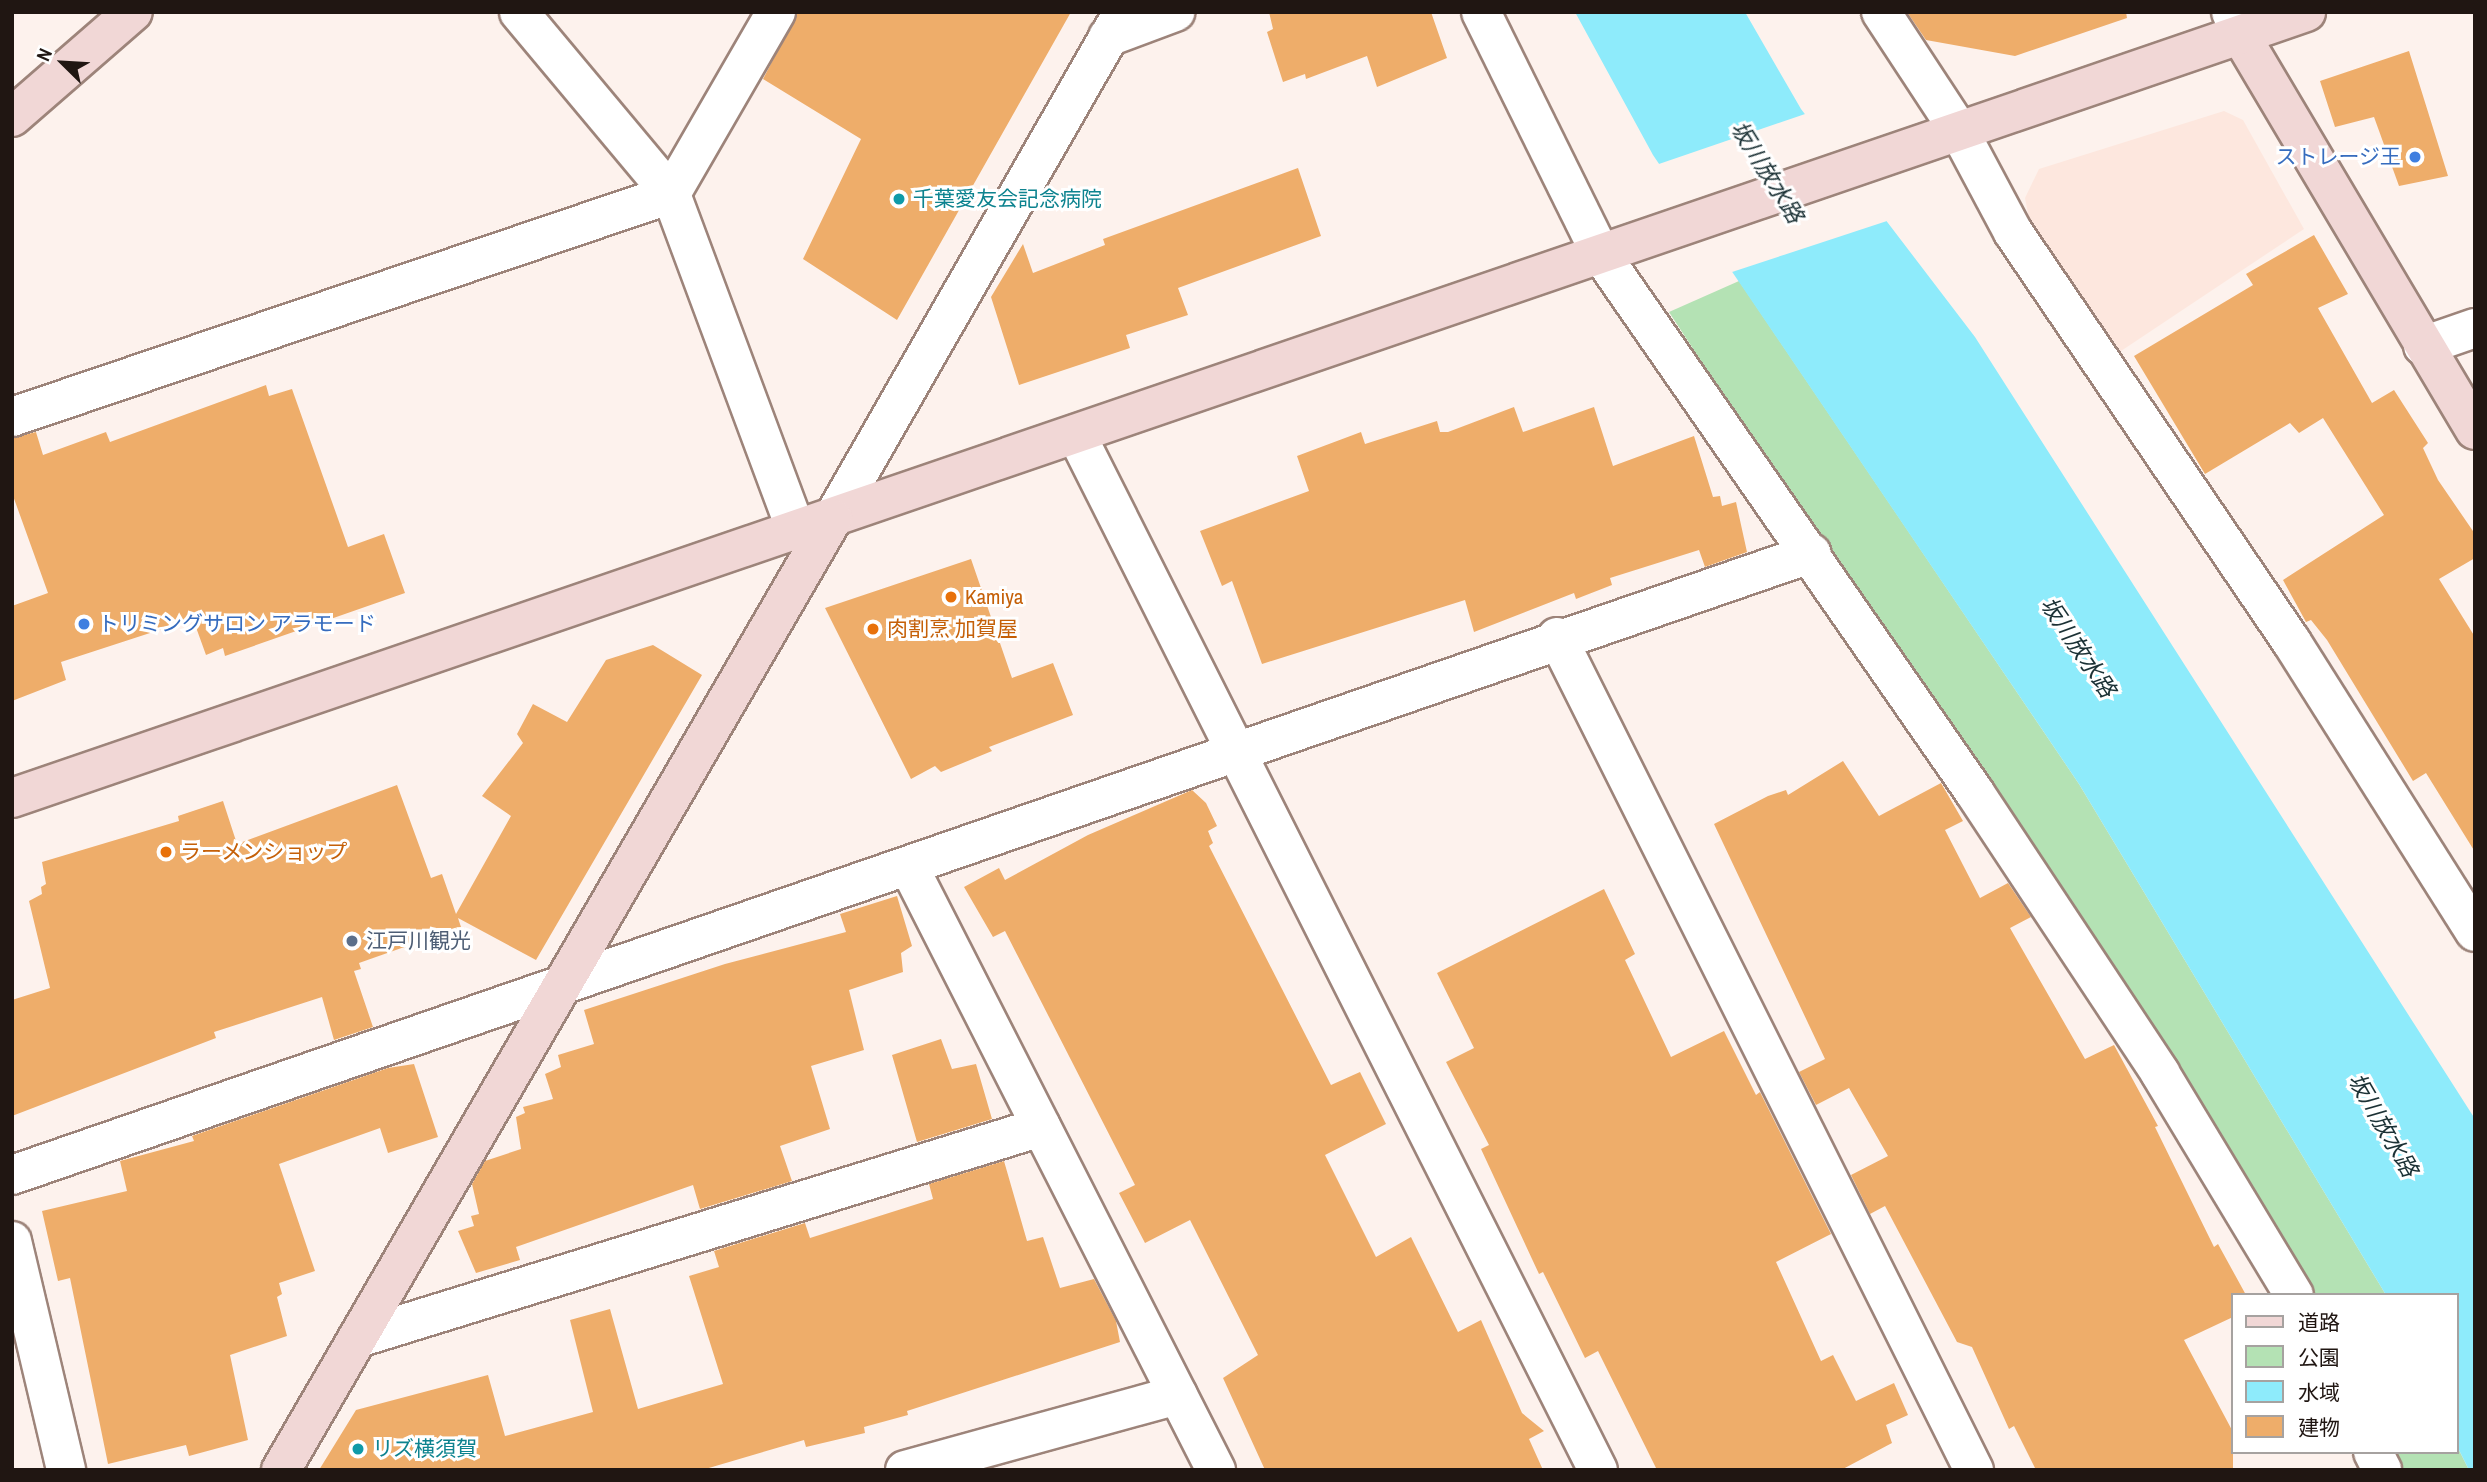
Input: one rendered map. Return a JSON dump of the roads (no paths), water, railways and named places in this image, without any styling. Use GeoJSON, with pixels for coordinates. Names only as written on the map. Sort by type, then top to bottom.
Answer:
{"type":"FeatureCollection","features":[{"type":"Feature","properties":{"kind":"street"},"geometry":{"type":"LineString","coordinates":[[12,117],[133,12]]}},
{"type":"Feature","properties":{"kind":"street"},"geometry":{"type":"LineString","coordinates":[[519,12],[671,194],[796,531]]}},
{"type":"Feature","properties":{"kind":"street"},"geometry":{"type":"LineString","coordinates":[[12,417],[671,194],[776,12]]}},
{"type":"Feature","properties":{"kind":"street"},"geometry":{"type":"LineString","coordinates":[[281,1470],[833,518],[1115,25],[1175,12]]}},
{"type":"Feature","properties":{"kind":"street"},"geometry":{"type":"LineString","coordinates":[[1482,12],[1614,248],[1812,553],[2160,1073],[2293,1293]]}},
{"type":"Feature","properties":{"kind":"street"},"geometry":{"type":"LineString","coordinates":[[1881,12],[1946,134],[2291,641],[2475,932]]}},
{"type":"Feature","properties":{"kind":"street"},"geometry":{"type":"LineString","coordinates":[[12,798],[1946,134],[2236,24],[2306,12]]}},
{"type":"Feature","properties":{"kind":"street"},"geometry":{"type":"LineString","coordinates":[[2236,24],[2423,346],[2475,430]]}},
{"type":"Feature","properties":{"kind":"street"},"geometry":{"type":"LineString","coordinates":[[2423,346],[2475,328]]}},
{"type":"Feature","properties":{"kind":"street"},"geometry":{"type":"LineString","coordinates":[[1076,434],[1233,752],[1598,1470]]}},
{"type":"Feature","properties":{"kind":"street"},"geometry":{"type":"LineString","coordinates":[[12,1175],[563,982],[909,867],[1557,637],[1812,553]]}},
{"type":"Feature","properties":{"kind":"street"},"geometry":{"type":"LineString","coordinates":[[1557,637],[1974,1470]]}},
{"type":"Feature","properties":{"kind":"street"},"geometry":{"type":"LineString","coordinates":[[909,867],[1216,1470]]}},
{"type":"Feature","properties":{"kind":"street"},"geometry":{"type":"LineString","coordinates":[[358,1338],[1041,1127]]}},
{"type":"Feature","properties":{"kind":"street"},"geometry":{"type":"LineString","coordinates":[[12,1241],[66,1470]]}},
{"type":"Feature","properties":{"kind":"street"},"geometry":{"type":"LineString","coordinates":[[905,1470],[1178,1395]]}},
{"type":"Feature","properties":{"kind":"street"},"geometry":{"type":"LineString","coordinates":[[2374,1454],[2382,1470]]}},
{"type":"Feature","properties":{"kind":"water","name":"坂川放水路"},"geometry":{"type":"Polygon","coordinates":[[[1575,12],[1745,12],[1801,109],[1975,337],[2475,1119],[2475,1470],[2469,1470],[2459,1450],[2459,1293],[2385,1293],[2079,784],[1653,155],[1575,12]]]}},
{"type":"Feature","properties":{"kind":"place","name":"ストレージ王"},"geometry":{"type":"Point","coordinates":[2415,157]}},
{"type":"Feature","properties":{"kind":"place","name":"千葉愛友会記念病院"},"geometry":{"type":"Point","coordinates":[899,199]}},
{"type":"Feature","properties":{"kind":"place","name":"Kamiya"},"geometry":{"type":"Point","coordinates":[951,597]}},
{"type":"Feature","properties":{"kind":"place","name":"トリミングサロン アラモード"},"geometry":{"type":"Point","coordinates":[84,624]}},
{"type":"Feature","properties":{"kind":"place","name":"肉割烹 加賀屋"},"geometry":{"type":"Point","coordinates":[873,629]}},
{"type":"Feature","properties":{"kind":"place","name":"ラーメンショップ"},"geometry":{"type":"Point","coordinates":[166,852]}},
{"type":"Feature","properties":{"kind":"place","name":"江戸川観光"},"geometry":{"type":"Point","coordinates":[352,941]}},
{"type":"Feature","properties":{"kind":"place","name":"リズ横須賀"},"geometry":{"type":"Point","coordinates":[358,1449]}}]}
